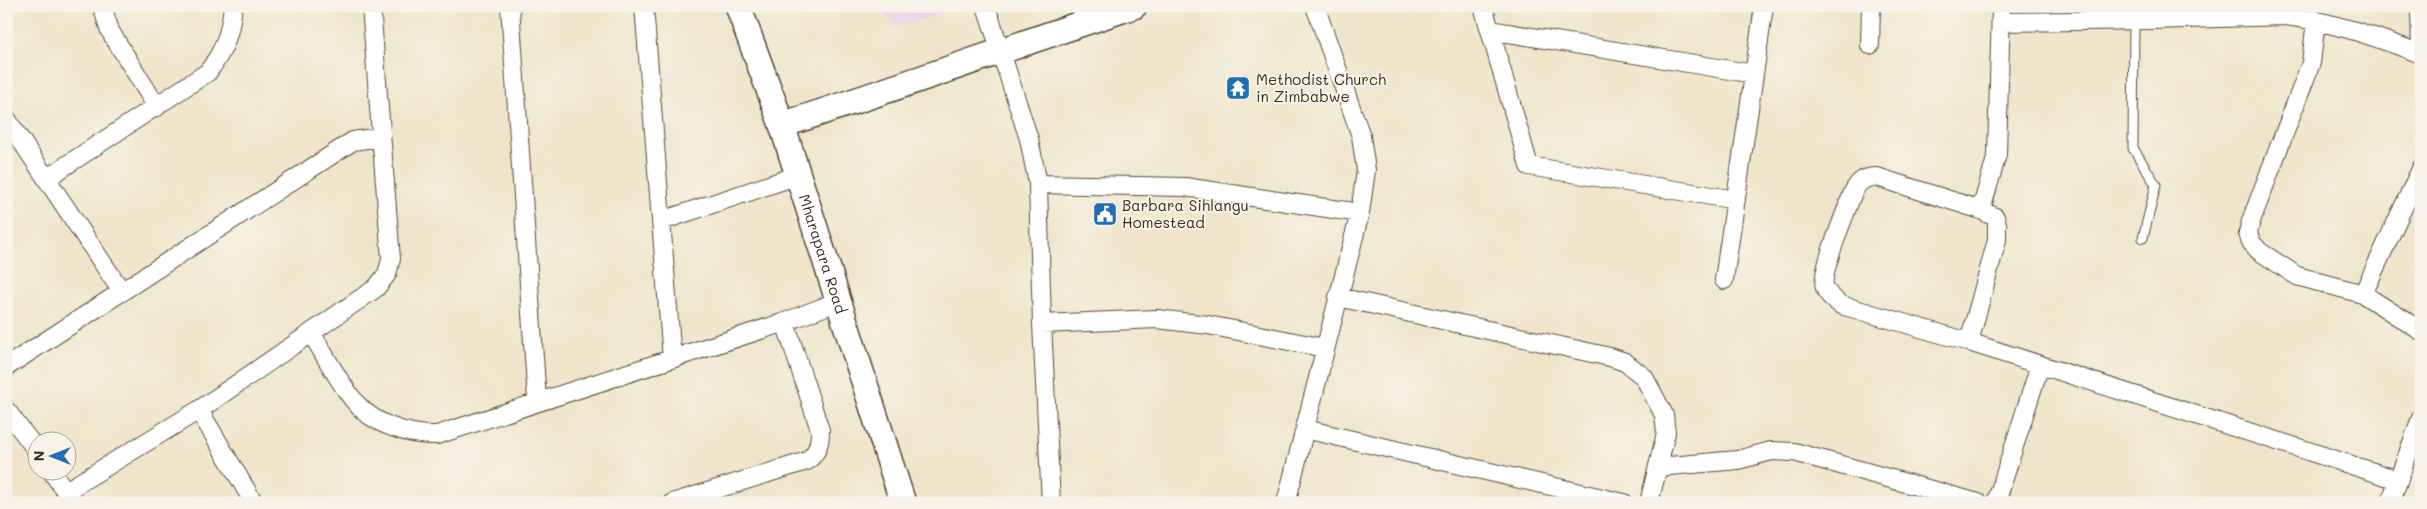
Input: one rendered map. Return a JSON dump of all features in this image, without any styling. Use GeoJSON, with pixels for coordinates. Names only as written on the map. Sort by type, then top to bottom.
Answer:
{"type":"FeatureCollection","features":[{"type":"Feature","properties":{"kind":"main road","name":"Mharapara Road"},"geometry":{"type":"LineString","coordinates":[[738,6],[799,175],[903,503]]}},
{"type":"Feature","properties":{"kind":"main road"},"geometry":{"type":"LineString","coordinates":[[782,124],[885,92],[1000,50],[1134,6]]}},
{"type":"Feature","properties":{"kind":"street"},"geometry":{"type":"LineString","coordinates":[[102,6],[110,31],[157,107]]}},
{"type":"Feature","properties":{"kind":"street"},"geometry":{"type":"LineString","coordinates":[[47,178],[208,72],[222,53],[230,30],[233,6]]}},
{"type":"Feature","properties":{"kind":"street"},"geometry":{"type":"LineString","coordinates":[[59,482],[70,497],[312,334],[376,288],[387,274],[391,259],[371,6]]}},
{"type":"Feature","properties":{"kind":"street"},"geometry":{"type":"LineString","coordinates":[[510,6],[537,401]]}},
{"type":"Feature","properties":{"kind":"street"},"geometry":{"type":"LineString","coordinates":[[644,6],[672,359]]}},
{"type":"Feature","properties":{"kind":"street"},"geometry":{"type":"LineString","coordinates":[[986,6],[1029,139],[1038,184],[1042,324],[1051,503]]}},
{"type":"Feature","properties":{"kind":"street"},"geometry":{"type":"LineString","coordinates":[[1286,503],[1360,213],[1366,170],[1361,136],[1315,6]]}},
{"type":"Feature","properties":{"kind":"street"},"geometry":{"type":"LineString","coordinates":[[1483,6],[1529,166],[1736,200]]}},
{"type":"Feature","properties":{"kind":"street"},"geometry":{"type":"LineString","coordinates":[[1724,280],[1764,6]]}},
{"type":"Feature","properties":{"kind":"street"},"geometry":{"type":"LineString","coordinates":[[1870,45],[1871,6]]}},
{"type":"Feature","properties":{"kind":"street"},"geometry":{"type":"LineString","coordinates":[[1980,210],[1997,155],[2001,14],[2145,15],[2286,11],[2358,30],[2421,54],[2420,6]]}},
{"type":"Feature","properties":{"kind":"street"},"geometry":{"type":"LineString","coordinates":[[2316,20],[2311,63],[2250,221],[2248,233],[2251,242],[2259,251],[2297,276],[2363,294],[2421,331]]}},
{"type":"Feature","properties":{"kind":"street"},"geometry":{"type":"LineString","coordinates":[[1490,30],[1754,74]]}},
{"type":"Feature","properties":{"kind":"street"},"geometry":{"type":"LineString","coordinates":[[6,118],[122,292]]}},
{"type":"Feature","properties":{"kind":"street"},"geometry":{"type":"LineString","coordinates":[[6,367],[353,141],[380,137]]}},
{"type":"Feature","properties":{"kind":"street"},"geometry":{"type":"LineString","coordinates":[[2363,294],[2421,170]]}},
{"type":"Feature","properties":{"kind":"street"},"geometry":{"type":"LineString","coordinates":[[661,221],[799,175]]}},
{"type":"Feature","properties":{"kind":"street"},"geometry":{"type":"LineString","coordinates":[[1969,342],[1996,240],[1997,224],[1995,217],[1980,210],[1877,177],[1866,177],[1859,182],[1853,192],[1824,272],[1824,287],[1831,298],[1841,305],[1969,342],[2398,480]]}},
{"type":"Feature","properties":{"kind":"street"},"geometry":{"type":"LineString","coordinates":[[1038,184],[1185,187],[1360,213]]}},
{"type":"Feature","properties":{"kind":"street"},"geometry":{"type":"LineString","coordinates":[[1338,296],[1610,357],[1625,362],[1644,377],[1664,415],[1666,433],[1649,503]]}},
{"type":"Feature","properties":{"kind":"street"},"geometry":{"type":"LineString","coordinates":[[312,334],[356,404],[369,415],[404,431],[422,436],[437,435],[785,322],[840,301]]}},
{"type":"Feature","properties":{"kind":"street"},"geometry":{"type":"LineString","coordinates":[[1042,324],[1157,319],[1208,325],[1325,348]]}},
{"type":"Feature","properties":{"kind":"street"},"geometry":{"type":"LineString","coordinates":[[672,503],[807,461],[816,453],[820,442],[820,430],[785,322]]}},
{"type":"Feature","properties":{"kind":"street"},"geometry":{"type":"LineString","coordinates":[[1996,503],[2040,365]]}},
{"type":"Feature","properties":{"kind":"street"},"geometry":{"type":"LineString","coordinates":[[6,410],[28,439]]}},
{"type":"Feature","properties":{"kind":"street"},"geometry":{"type":"LineString","coordinates":[[199,410],[254,503]]}},
{"type":"Feature","properties":{"kind":"street"},"geometry":{"type":"LineString","coordinates":[[2390,503],[2421,418]]}},
{"type":"Feature","properties":{"kind":"street"},"geometry":{"type":"LineString","coordinates":[[1305,429],[1624,503]]}},
{"type":"Feature","properties":{"kind":"street"},"geometry":{"type":"LineString","coordinates":[[1658,466],[1738,460],[1771,451],[1794,452],[1978,503]]}},
{"type":"Feature","properties":{"kind":"lane"},"geometry":{"type":"LineString","coordinates":[[2142,238],[2156,185],[2133,148],[2145,15]]}},
{"type":"Feature","properties":{"kind":"shaded area"},"geometry":{"type":"Polygon","coordinates":[[[877,6],[962,6],[896,28],[877,6]]]}},
{"type":"Feature","properties":{"kind":"place","name":"Methodist Church in Zimbabwe"},"geometry":{"type":"Point","coordinates":[1238,88]}},
{"type":"Feature","properties":{"kind":"place","name":"Barbara Sihlangu Homestead"},"geometry":{"type":"Point","coordinates":[1105,214]}}]}
